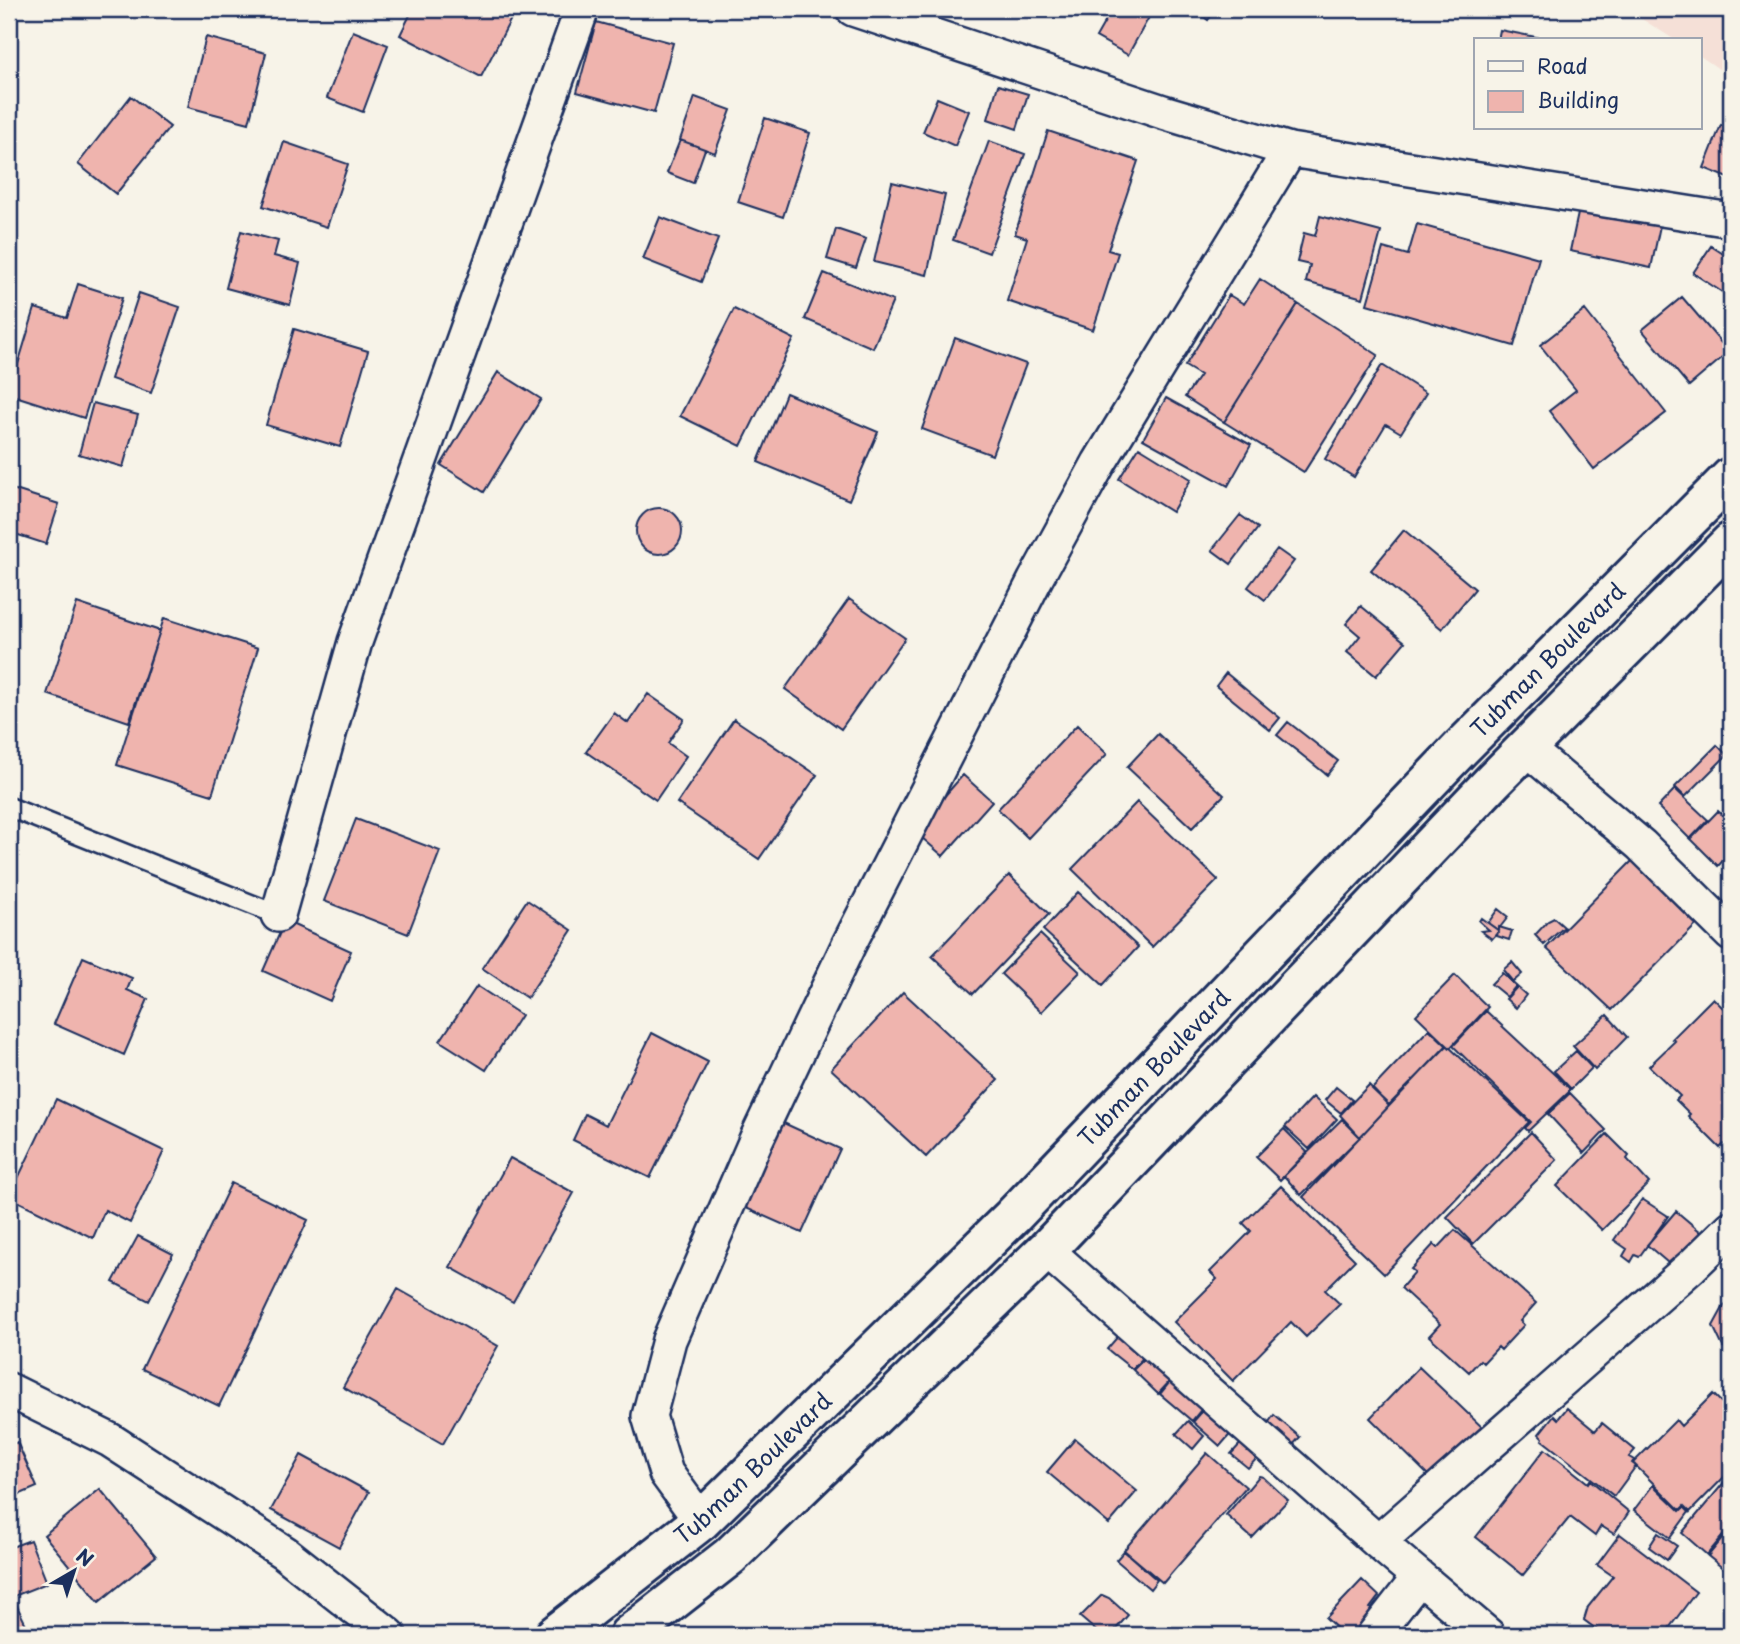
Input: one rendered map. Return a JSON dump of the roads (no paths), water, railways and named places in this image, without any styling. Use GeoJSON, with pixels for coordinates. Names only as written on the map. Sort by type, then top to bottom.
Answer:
{"type":"FeatureCollection","features":[{"type":"Feature","properties":{"kind":"highway","name":"Tubman Boulevard"},"geometry":{"type":"LineString","coordinates":[[555,1635],[701,1521],[1012,1217],[1460,749],[1731,477]]}},
{"type":"Feature","properties":{"kind":"highway","name":"Tubman Boulevard"},"geometry":{"type":"LineString","coordinates":[[629,1635],[730,1556],[1046,1250],[1526,748],[1731,542]]}},
{"type":"Feature","properties":{"kind":"street"},"geometry":{"type":"LineString","coordinates":[[278,915],[355,642],[582,9]]}},
{"type":"Feature","properties":{"kind":"street"},"geometry":{"type":"LineString","coordinates":[[853,9],[1163,112],[1290,150],[1731,220]]}},
{"type":"Feature","properties":{"kind":"street"},"geometry":{"type":"LineString","coordinates":[[701,1521],[666,1473],[649,1416],[670,1340],[757,1140],[849,944],[1029,592],[1099,463],[1290,150]]}},
{"type":"Feature","properties":{"kind":"street"},"geometry":{"type":"LineString","coordinates":[[1526,748],[1641,845],[1731,934]]}},
{"type":"Feature","properties":{"kind":"street"},"geometry":{"type":"LineString","coordinates":[[1378,1542],[1731,1228]]}},
{"type":"Feature","properties":{"kind":"street"},"geometry":{"type":"LineString","coordinates":[[1046,1250],[1378,1542],[1488,1635]]}},
{"type":"Feature","properties":{"kind":"street"},"geometry":{"type":"LineString","coordinates":[[9,1390],[110,1440],[285,1553],[389,1635]]}},
{"type":"Feature","properties":{"kind":"street"},"geometry":{"type":"LineString","coordinates":[[1374,1635],[1410,1589]]}},
{"type":"Feature","properties":{"kind":"lane"},"geometry":{"type":"LineString","coordinates":[[9,807],[278,915]]}}]}
